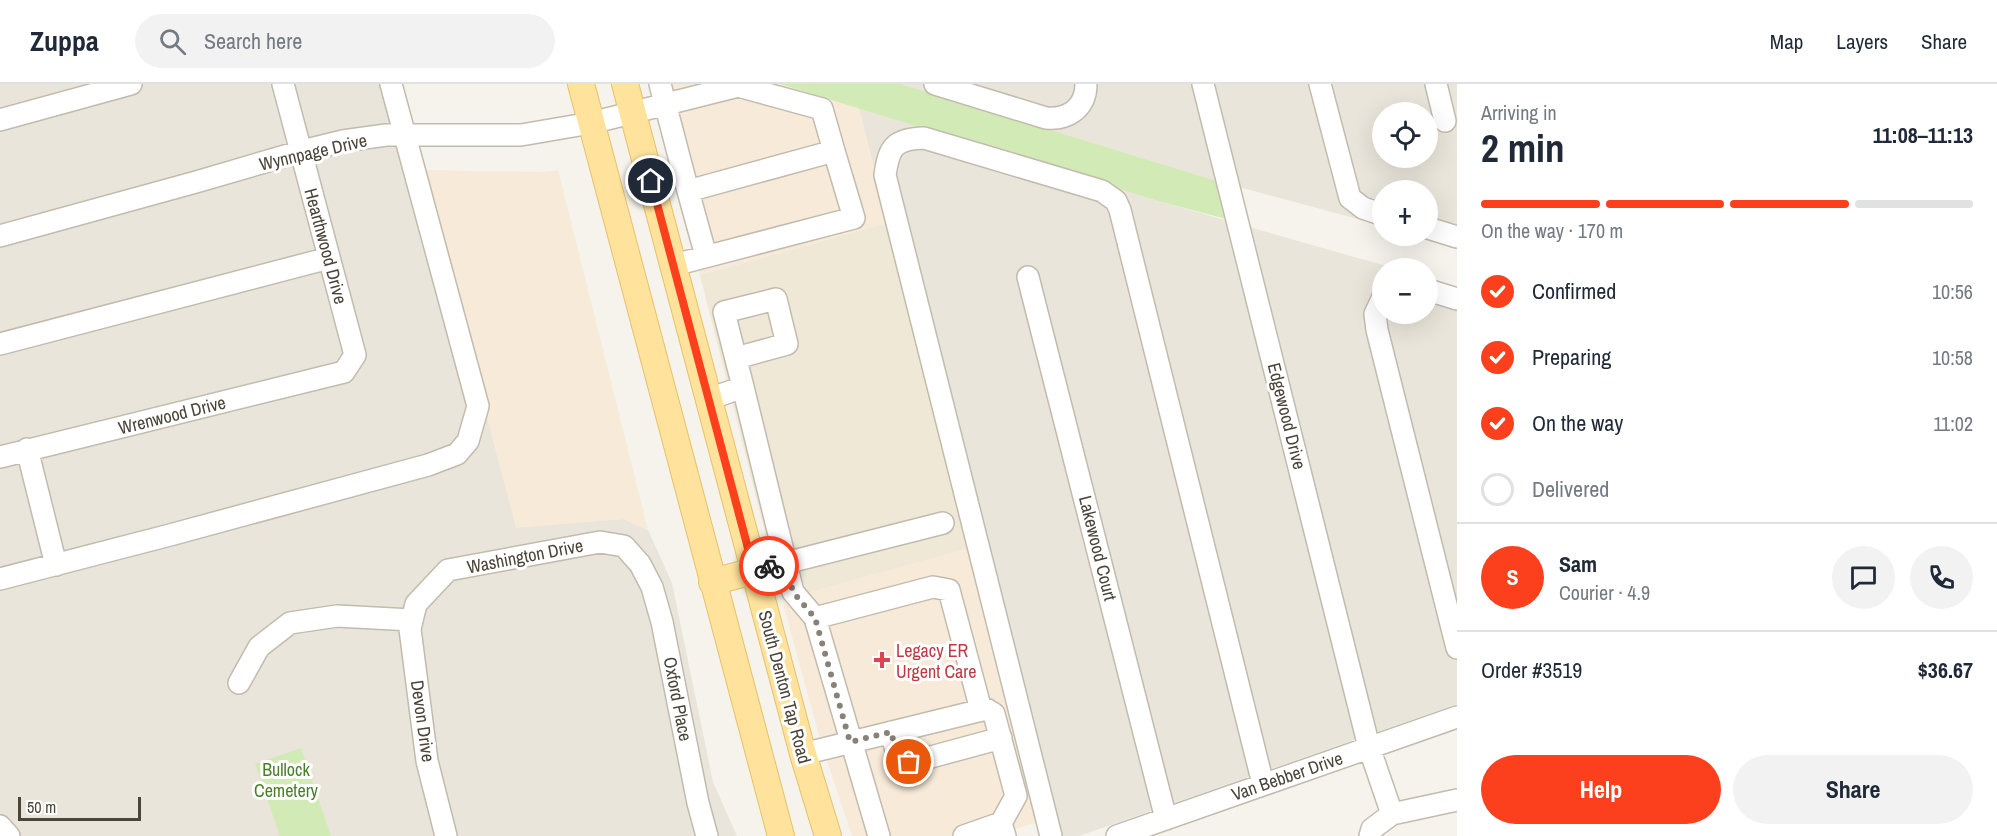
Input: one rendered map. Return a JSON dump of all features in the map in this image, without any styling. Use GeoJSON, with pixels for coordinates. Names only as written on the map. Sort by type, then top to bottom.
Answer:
{"type":"FeatureCollection","features":[{"type":"Feature","properties":{"kind":"main road"},"geometry":{"type":"LineString","coordinates":[[581,84],[781,836]]}},
{"type":"Feature","properties":{"kind":"main road","name":"South Denton Tap Road"},"geometry":{"type":"LineString","coordinates":[[625,84],[803,754],[828,836]]}},
{"type":"Feature","properties":{"kind":"main road"},"geometry":{"type":"LineString","coordinates":[[712,582],[754,571]]}},
{"type":"Feature","properties":{"kind":"street"},"geometry":{"type":"LineString","coordinates":[[0,120],[131,84]]}},
{"type":"Feature","properties":{"kind":"street","name":"Hearthwood Drive"},"geometry":{"type":"LineString","coordinates":[[283,84],[355,355],[344,372]]}},
{"type":"Feature","properties":{"kind":"street"},"geometry":{"type":"LineString","coordinates":[[0,579],[428,465],[457,454],[468,441],[478,406],[422,191],[391,84]]}},
{"type":"Feature","properties":{"kind":"street"},"geometry":{"type":"LineString","coordinates":[[660,84],[706,256]]}},
{"type":"Feature","properties":{"kind":"street"},"geometry":{"type":"LineString","coordinates":[[935,84],[1046,118],[1058,119],[1075,111],[1082,103],[1086,84]]}},
{"type":"Feature","properties":{"kind":"street","name":"Edgewood Drive"},"geometry":{"type":"LineString","coordinates":[[1203,84],[1369,747],[1392,814]]}},
{"type":"Feature","properties":{"kind":"street"},"geometry":{"type":"LineString","coordinates":[[1320,84],[1350,198],[1363,208],[1372,211]]}},
{"type":"Feature","properties":{"kind":"street"},"geometry":{"type":"LineString","coordinates":[[1436,84],[1445,122]]}},
{"type":"Feature","properties":{"kind":"street","name":"Wynnpage Drive"},"geometry":{"type":"LineString","coordinates":[[0,236],[343,141],[386,135],[521,135],[591,123],[738,86],[822,109],[834,151]]}},
{"type":"Feature","properties":{"kind":"street"},"geometry":{"type":"LineString","coordinates":[[1051,836],[885,175],[888,154],[895,145],[910,138],[924,138],[1102,191],[1116,201],[1263,784]]}},
{"type":"Feature","properties":{"kind":"street"},"geometry":{"type":"LineString","coordinates":[[674,265],[854,218],[834,151],[688,191]]}},
{"type":"Feature","properties":{"kind":"street"},"geometry":{"type":"LineString","coordinates":[[1438,231],[1457,237]]}},
{"type":"Feature","properties":{"kind":"street"},"geometry":{"type":"LineString","coordinates":[[0,344],[329,258]]}},
{"type":"Feature","properties":{"kind":"street","name":"Lakewood Court"},"geometry":{"type":"LineString","coordinates":[[1028,277],[1166,819]]}},
{"type":"Feature","properties":{"kind":"street"},"geometry":{"type":"LineString","coordinates":[[1438,293],[1457,299]]}},
{"type":"Feature","properties":{"kind":"street"},"geometry":{"type":"LineString","coordinates":[[1377,324],[1457,648]]}},
{"type":"Feature","properties":{"kind":"street"},"geometry":{"type":"LineString","coordinates":[[736,358],[793,592],[815,618],[879,836]]}},
{"type":"Feature","properties":{"kind":"street","name":"Wrenwood Drive"},"geometry":{"type":"LineString","coordinates":[[0,457],[344,372]]}},
{"type":"Feature","properties":{"kind":"street"},"geometry":{"type":"LineString","coordinates":[[709,399],[743,387]]}},
{"type":"Feature","properties":{"kind":"street"},"geometry":{"type":"LineString","coordinates":[[27,449],[56,565]]}},
{"type":"Feature","properties":{"kind":"street"},"geometry":{"type":"LineString","coordinates":[[754,571],[943,523]]}},
{"type":"Feature","properties":{"kind":"street","name":"Washington Drive"},"geometry":{"type":"LineString","coordinates":[[414,612],[448,570],[600,542],[624,546],[640,564]]}},
{"type":"Feature","properties":{"kind":"street","name":"Oxford Place"},"geometry":{"type":"LineString","coordinates":[[640,564],[652,587],[663,622],[698,803],[707,836]]}},
{"type":"Feature","properties":{"kind":"street"},"geometry":{"type":"LineString","coordinates":[[815,618],[933,587],[949,590],[981,710]]}},
{"type":"Feature","properties":{"kind":"street"},"geometry":{"type":"LineString","coordinates":[[239,683],[259,647],[290,623],[337,616],[414,612]]}},
{"type":"Feature","properties":{"kind":"street","name":"Devon Drive"},"geometry":{"type":"LineString","coordinates":[[414,612],[410,628],[428,761],[446,836]]}},
{"type":"Feature","properties":{"kind":"street"},"geometry":{"type":"LineString","coordinates":[[803,754],[986,709],[994,714],[1016,796],[1003,829],[964,836]]}},
{"type":"Feature","properties":{"kind":"street","name":"Van Bebber Drive"},"geometry":{"type":"LineString","coordinates":[[1117,836],[1457,717]]}},
{"type":"Feature","properties":{"kind":"street"},"geometry":{"type":"LineString","coordinates":[[891,732],[900,765],[909,762]]}},
{"type":"Feature","properties":{"kind":"street"},"geometry":{"type":"LineString","coordinates":[[931,757],[1001,738]]}},
{"type":"Feature","properties":{"kind":"street"},"geometry":{"type":"LineString","coordinates":[[1370,836],[1372,829],[1392,814],[1457,800]]}},
{"type":"Feature","properties":{"kind":"street"},"geometry":{"type":"LineString","coordinates":[[0,825],[9,836]]}},
{"type":"Feature","properties":{"kind":"shaded area"},"geometry":{"type":"Polygon","coordinates":[[[0,84],[397,84],[496,450],[584,522],[623,519],[648,530],[672,583],[713,782],[737,836],[0,836],[0,84]]]}},
{"type":"Feature","properties":{"kind":"shaded area"},"geometry":{"type":"Polygon","coordinates":[[[649,84],[780,84],[859,108],[888,223],[700,275],[649,84]]]}},
{"type":"Feature","properties":{"kind":"shaded area"},"geometry":{"type":"Polygon","coordinates":[[[901,84],[1457,84],[1457,246],[1438,241],[1438,180],[1372,180],[1372,223],[1217,181],[901,84]]]}},
{"type":"Feature","properties":{"kind":"shaded area"},"geometry":{"type":"Polygon","coordinates":[[[859,108],[1158,201],[1372,262],[1372,324],[1438,324],[1438,282],[1457,287],[1457,704],[1079,836],[1041,836],[859,108]]]}},
{"type":"Feature","properties":{"kind":"shaded area"},"geometry":{"type":"Polygon","coordinates":[[[422,170],[546,172],[558,170],[648,530],[623,519],[516,528],[422,170]]]}},
{"type":"Feature","properties":{"kind":"shaded area"},"geometry":{"type":"Polygon","coordinates":[[[888,223],[969,548],[782,600],[700,275],[888,223]]]}},
{"type":"Feature","properties":{"kind":"shaded area"},"geometry":{"type":"Polygon","coordinates":[[[969,548],[1037,822],[995,836],[852,836],[820,739],[782,600],[969,548]]]}},
{"type":"Feature","properties":{"kind":"green space"},"geometry":{"type":"Polygon","coordinates":[[[780,84],[901,84],[1217,181],[1226,219],[1158,201],[780,84]]]}},
{"type":"Feature","properties":{"kind":"green space","name":"Bullock Cemetery"},"geometry":{"type":"Polygon","coordinates":[[[301,748],[331,836],[280,836],[255,764],[301,748]]]}},
{"type":"Feature","properties":{"kind":"way so far"},"geometry":{"type":"LineString","coordinates":[[769,566],[785,562],[793,592],[815,618],[850,742],[891,732],[900,765],[909,762]]}},
{"type":"Feature","properties":{"kind":"place","name":"Legacy ER Urgent Care"},"geometry":{"type":"Point","coordinates":[882,660]}},
{"type":"Feature","properties":{"kind":"route"},"geometry":{"type":"LineString","coordinates":[[651,181],[754,571],[769,566]]}}]}
